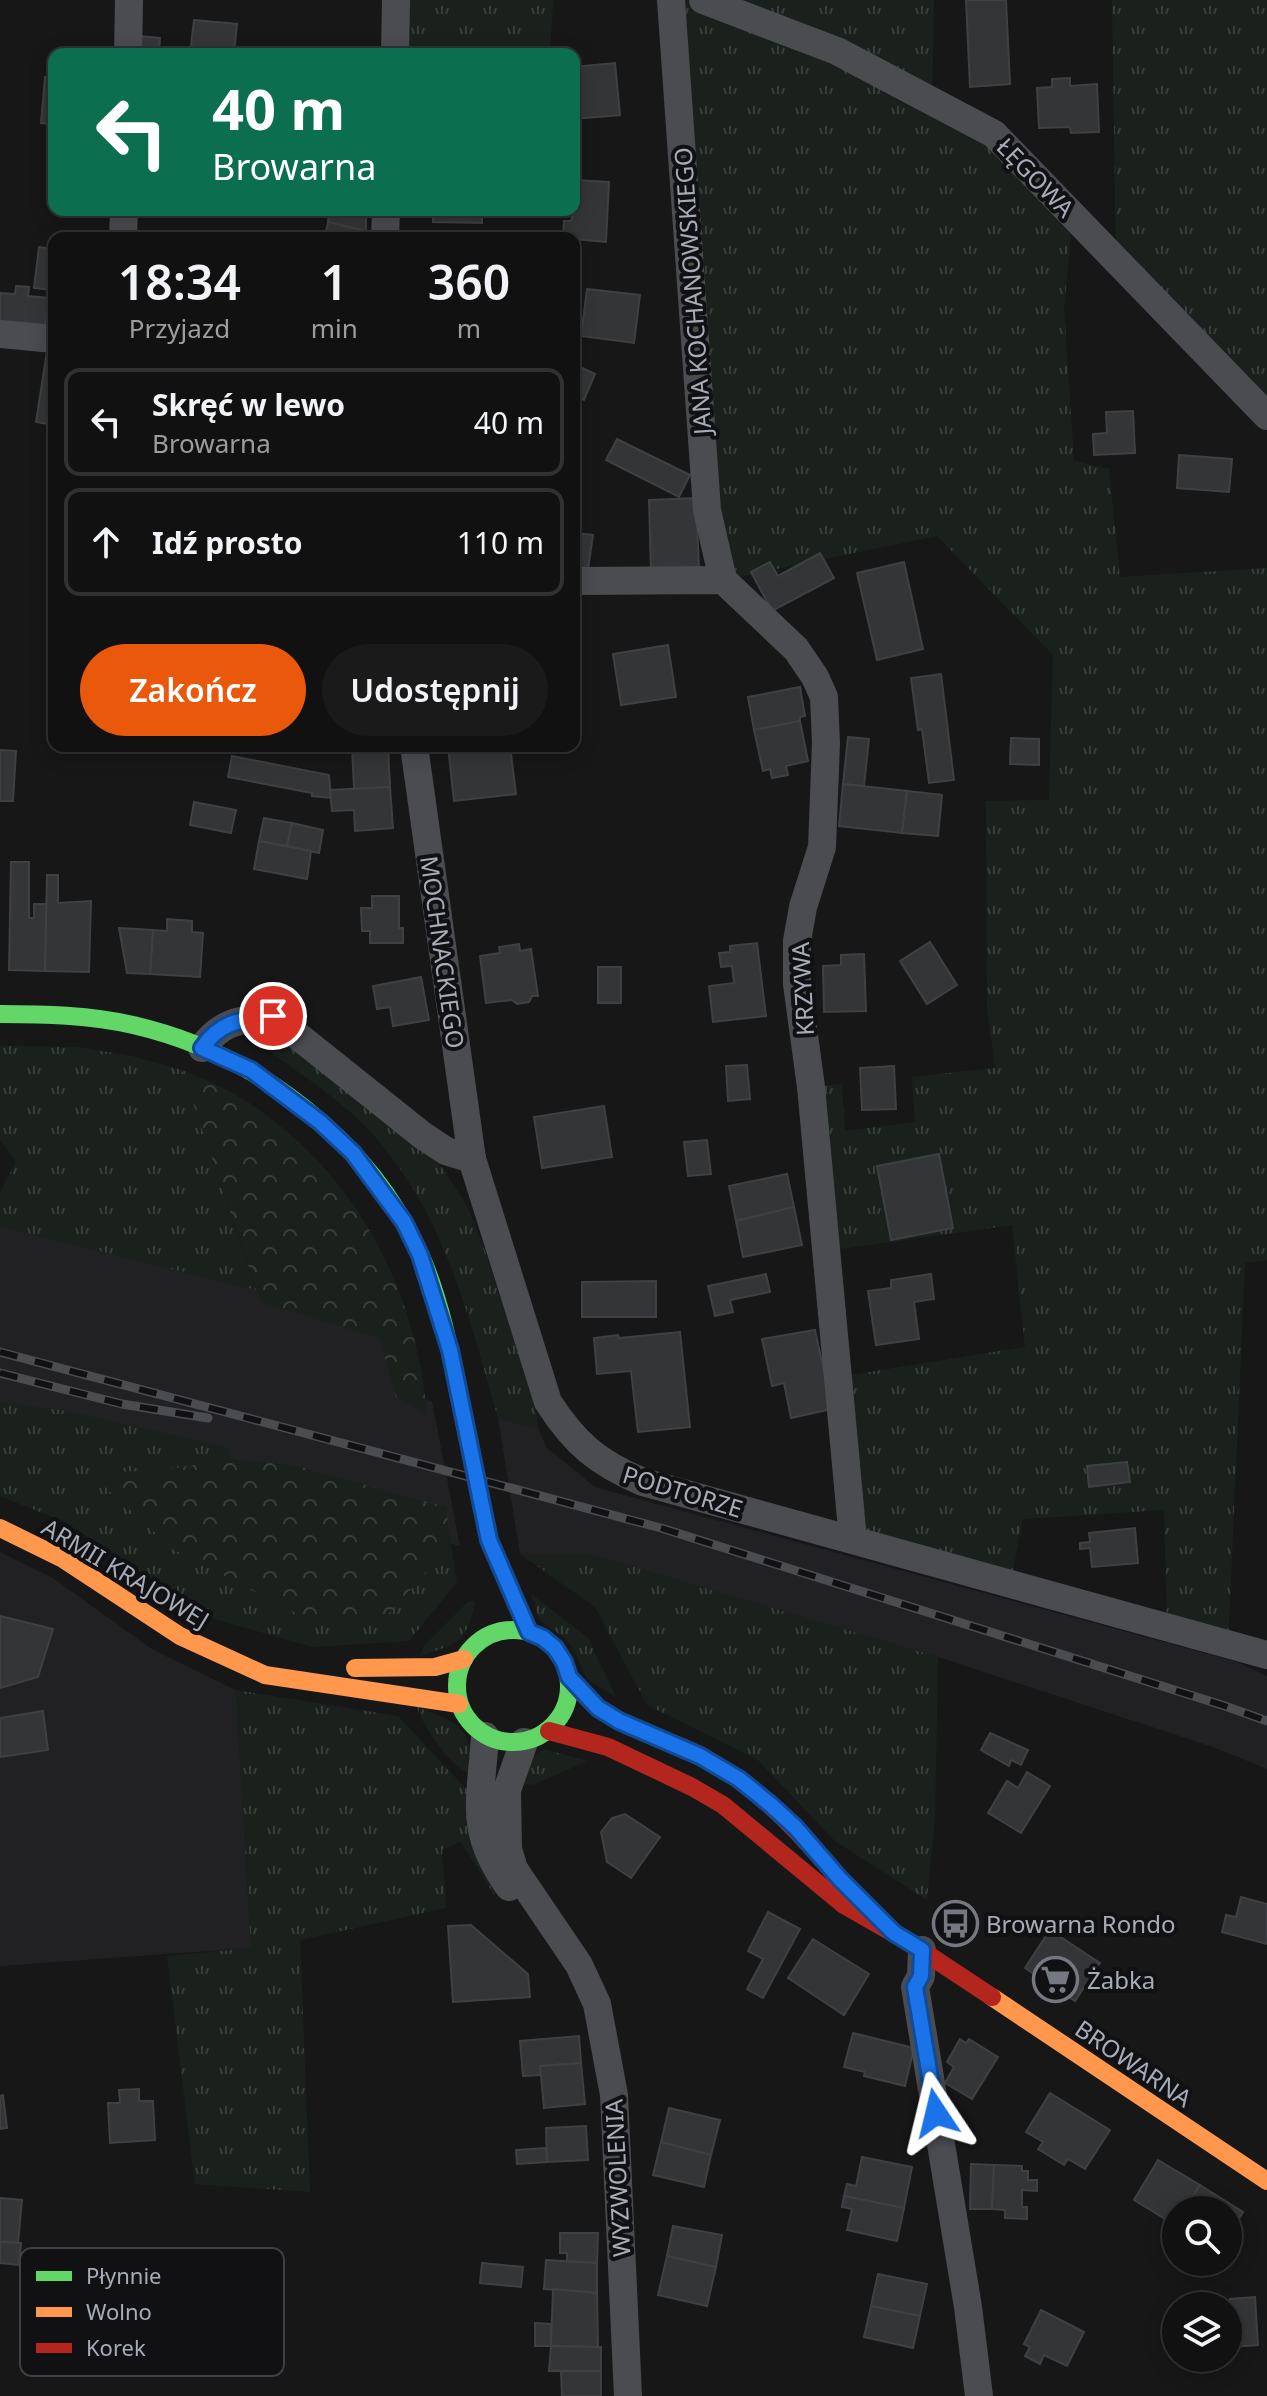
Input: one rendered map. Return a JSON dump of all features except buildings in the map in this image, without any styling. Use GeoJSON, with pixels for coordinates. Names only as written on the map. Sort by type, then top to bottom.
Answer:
{"type":"FeatureCollection","features":[{"type":"Feature","properties":{"kind":"street"},"geometry":{"type":"LineString","coordinates":[[128,48],[129,0]]}},
{"type":"Feature","properties":{"kind":"street"},"geometry":{"type":"LineString","coordinates":[[395,48],[396,0]]}},
{"type":"Feature","properties":{"kind":"street","name":"JANA KOCHANOWSKIEGO"},"geometry":{"type":"LineString","coordinates":[[671,0],[707,510],[723,580]]}},
{"type":"Feature","properties":{"kind":"street","name":"ŁĘGOWA"},"geometry":{"type":"LineString","coordinates":[[703,0],[837,51],[994,134],[1267,416]]}},
{"type":"Feature","properties":{"kind":"street"},"geometry":{"type":"LineString","coordinates":[[0,334],[48,338]]}},
{"type":"Feature","properties":{"kind":"street"},"geometry":{"type":"LineString","coordinates":[[580,581],[723,580]]}},
{"type":"Feature","properties":{"kind":"street","name":"KRZYWA"},"geometry":{"type":"LineString","coordinates":[[723,580],[796,649],[824,697],[826,743],[822,847],[803,907],[797,941],[797,984],[811,1087],[853,1540]]}},
{"type":"Feature","properties":{"kind":"street","name":"MOCHNACKIEGO"},"geometry":{"type":"LineString","coordinates":[[415,752],[472,1159]]}},
{"type":"Feature","properties":{"kind":"street"},"geometry":{"type":"LineString","coordinates":[[0,1014],[104,1020],[135,1026],[202,1048],[251,1070],[320,1122],[353,1153],[404,1222],[420,1255],[450,1350],[489,1540],[491,1590]]}},
{"type":"Feature","properties":{"kind":"street"},"geometry":{"type":"LineString","coordinates":[[202,1048],[213,1033],[225,1025],[273,1016],[422,1135],[446,1151],[472,1159]]}},
{"type":"Feature","properties":{"kind":"street","name":"PODTORZE"},"geometry":{"type":"LineString","coordinates":[[472,1159],[548,1402],[566,1430],[586,1451],[614,1470],[643,1482],[1267,1655]]}},
{"type":"Feature","properties":{"kind":"street","name":"ARMII KRAJOWEJ"},"geometry":{"type":"LineString","coordinates":[[0,1528],[63,1559],[180,1636],[265,1675],[459,1704]]}},
{"type":"Feature","properties":{"kind":"street"},"geometry":{"type":"LineString","coordinates":[[489,1540],[529,1632]]}},
{"type":"Feature","properties":{"kind":"street"},"geometry":{"type":"LineString","coordinates":[[491,1613],[492,1634]]}},
{"type":"Feature","properties":{"kind":"street"},"geometry":{"type":"LineString","coordinates":[[510,1630],[529,1632],[555,1648],[564,1662],[569,1677],[566,1707],[536,1736],[505,1743],[485,1736],[469,1722],[459,1704],[456,1683],[464,1659],[481,1640],[510,1630]]}},
{"type":"Feature","properties":{"kind":"street","name":"ARMII KRAJOWEJ"},"geometry":{"type":"LineString","coordinates":[[228,1658],[346,1668],[435,1667],[464,1659]]}},
{"type":"Feature","properties":{"kind":"street","name":"BROWARNA"},"geometry":{"type":"LineString","coordinates":[[569,1677],[598,1708],[619,1721],[700,1756],[739,1779],[795,1827],[840,1879],[894,1933]]}},
{"type":"Feature","properties":{"kind":"street","name":"WYZWOLENIA"},"geometry":{"type":"LineString","coordinates":[[485,1736],[479,1806],[480,1830],[486,1848],[496,1869],[526,1910],[579,1965]]}},
{"type":"Feature","properties":{"kind":"street","name":"BROWARNA"},"geometry":{"type":"LineString","coordinates":[[536,1736],[608,1747],[713,1799],[777,1847],[844,1905],[922,1950],[1267,2181]]}},
{"type":"Feature","properties":{"kind":"street","name":"WYZWOLENIA"},"geometry":{"type":"LineString","coordinates":[[536,1736],[507,1790],[508,1849],[514,1869],[579,1965],[597,2004],[614,2095],[628,2396]]}},
{"type":"Feature","properties":{"kind":"street"},"geometry":{"type":"LineString","coordinates":[[922,1950],[921,1976],[915,1987],[968,2307],[979,2396]]}},
{"type":"Feature","properties":{"kind":"shaded area"},"geometry":{"type":"Polygon","coordinates":[[[0,1226],[391,1327],[401,1394],[432,1401],[460,1546],[0,1443],[0,1226]]]}},
{"type":"Feature","properties":{"kind":"shaded area"},"geometry":{"type":"Polygon","coordinates":[[[498,1418],[539,1429],[546,1447],[595,1487],[1237,1662],[1267,1676],[1267,1769],[1213,1747],[938,1657],[590,1554],[520,1554],[498,1418]]]}},
{"type":"Feature","properties":{"kind":"shaded area"},"geometry":{"type":"Polygon","coordinates":[[[0,1552],[53,1578],[153,1650],[236,1690],[251,1948],[0,1966],[0,1552]]]}},
{"type":"Feature","properties":{"kind":"green space"},"geometry":{"type":"Polygon","coordinates":[[[394,0],[553,0],[550,48],[394,48],[394,0]]]}},
{"type":"Feature","properties":{"kind":"green space"},"geometry":{"type":"Polygon","coordinates":[[[671,0],[934,0],[932,101],[1073,215],[1064,308],[1074,461],[1109,469],[1120,577],[1267,568],[1267,1260],[1245,1263],[1228,1644],[1167,1627],[1164,1510],[1023,1519],[1010,1584],[853,1540],[838,1377],[1025,1347],[1012,1225],[826,1251],[811,1087],[842,1084],[845,1131],[915,1122],[912,1077],[995,1068],[987,1007],[986,801],[1049,800],[1053,655],[937,536],[723,580],[671,0]]]}},
{"type":"Feature","properties":{"kind":"green space"},"geometry":{"type":"Polygon","coordinates":[[[1112,0],[1267,0],[1267,403],[1116,260],[1112,0]]]}},
{"type":"Feature","properties":{"kind":"green space"},"geometry":{"type":"Polygon","coordinates":[[[267,1040],[283,1042],[422,1146],[443,1169],[466,1204],[483,1245],[533,1396],[539,1429],[498,1418],[453,1272],[421,1203],[401,1170],[377,1139],[351,1113],[258,1043],[267,1040]]]}},
{"type":"Feature","properties":{"kind":"green space"},"geometry":{"type":"Polygon","coordinates":[[[0,1046],[77,1047],[132,1056],[182,1070],[256,1290],[0,1226],[0,1192],[16,1162],[0,1140],[0,1046]]]}},
{"type":"Feature","properties":{"kind":"green space"},"geometry":{"type":"Polygon","coordinates":[[[182,1070],[243,1099],[282,1128],[317,1160],[347,1196],[372,1235],[393,1277],[409,1321],[427,1415],[396,1397],[379,1338],[261,1303],[182,1070]]]}},
{"type":"Feature","properties":{"kind":"green space"},"geometry":{"type":"Polygon","coordinates":[[[0,1402],[67,1411],[228,1447],[230,1459],[158,1471],[90,1473],[385,1617],[451,1546],[457,1582],[409,1641],[312,1647],[211,1618],[65,1522],[0,1496],[0,1402]]]}},
{"type":"Feature","properties":{"kind":"green space"},"geometry":{"type":"Polygon","coordinates":[[[230,1459],[293,1465],[446,1507],[451,1546],[385,1617],[298,1614],[172,1549],[89,1472],[158,1471],[230,1459]]]}},
{"type":"Feature","properties":{"kind":"green space"},"geometry":{"type":"Polygon","coordinates":[[[520,1554],[590,1554],[938,1657],[935,1817],[927,1900],[835,1841],[758,1760],[647,1705],[595,1607],[520,1554]]]}},
{"type":"Feature","properties":{"kind":"green space"},"geometry":{"type":"Polygon","coordinates":[[[531,1594],[588,1638],[616,1697],[587,1679],[572,1646],[540,1621],[531,1594]]]}},
{"type":"Feature","properties":{"kind":"green space"},"geometry":{"type":"Polygon","coordinates":[[[469,1601],[475,1601],[472,1615],[459,1639],[420,1656],[424,1646],[469,1601]]]}},
{"type":"Feature","properties":{"kind":"green space"},"geometry":{"type":"Polygon","coordinates":[[[236,1690],[398,1716],[468,1791],[495,1896],[461,1842],[442,1850],[446,1908],[300,1940],[310,2192],[195,2184],[167,1956],[251,1948],[236,1690]]]}},
{"type":"Feature","properties":{"kind":"green space"},"geometry":{"type":"Polygon","coordinates":[[[417,1707],[444,1718],[460,1729],[469,1746],[474,1775],[448,1757],[417,1707]]]}},
{"type":"Feature","properties":{"kind":"green space"},"geometry":{"type":"Polygon","coordinates":[[[544,1749],[587,1761],[533,1785],[517,1783],[534,1755],[544,1749]]]}},
{"type":"Feature","properties":{"kind":"railway"},"geometry":{"type":"LineString","coordinates":[[0,1352],[661,1528],[1267,1721]]}},
{"type":"Feature","properties":{"kind":"railway"},"geometry":{"type":"LineString","coordinates":[[0,1373],[122,1404],[208,1418]]}},
{"type":"Feature","properties":{"kind":"traffic: fast"},"geometry":{"type":"LineString","coordinates":[[0,1014],[100,1019],[178,1038],[264,1080],[304,1108],[340,1139],[372,1175],[399,1214],[421,1256],[434,1290],[459,1396]]}},
{"type":"Feature","properties":{"kind":"traffic: fast"},"geometry":{"type":"LineString","coordinates":[[459,1396],[489,1540]]}},
{"type":"Feature","properties":{"kind":"traffic: fast"},"geometry":{"type":"LineString","coordinates":[[513,1630],[535,1634],[553,1646],[565,1664],[569,1686],[565,1708],[553,1726],[535,1738],[513,1742],[491,1738],[473,1726],[461,1708],[457,1686],[461,1664],[473,1646],[491,1634],[513,1630]]}},
{"type":"Feature","properties":{"kind":"traffic: slow"},"geometry":{"type":"LineString","coordinates":[[0,1528],[63,1559],[180,1636],[265,1675],[459,1704]]}},
{"type":"Feature","properties":{"kind":"traffic: slow"},"geometry":{"type":"LineString","coordinates":[[489,1540],[529,1632]]}},
{"type":"Feature","properties":{"kind":"traffic: slow"},"geometry":{"type":"LineString","coordinates":[[355,1668],[435,1667],[464,1659]]}},
{"type":"Feature","properties":{"kind":"traffic: slow"},"geometry":{"type":"LineString","coordinates":[[992,1997],[1267,2181]]}},
{"type":"Feature","properties":{"kind":"traffic: jam"},"geometry":{"type":"LineString","coordinates":[[569,1677],[590,1701],[610,1716],[703,1757],[738,1779],[785,1819],[827,1865]]}},
{"type":"Feature","properties":{"kind":"traffic: jam"},"geometry":{"type":"LineString","coordinates":[[549,1731],[608,1747],[723,1805],[844,1905],[912,1944],[992,1997]]}},
{"type":"Feature","properties":{"kind":"place","name":"Browarna Rondo"},"geometry":{"type":"Point","coordinates":[955,1923]}},
{"type":"Feature","properties":{"kind":"place","name":"Żabka"},"geometry":{"type":"Point","coordinates":[1056,1979]}},
{"type":"Feature","properties":{"kind":"route"},"geometry":{"type":"LineString","coordinates":[[273,1016],[225,1025],[213,1033],[202,1048],[251,1070],[320,1122],[353,1153],[404,1222],[420,1255],[450,1350],[489,1540],[529,1632],[555,1648],[569,1677],[598,1708],[619,1721],[700,1756],[739,1779],[795,1827],[840,1879],[894,1933],[922,1950],[921,1976],[915,1987],[936,2113]]}}]}
